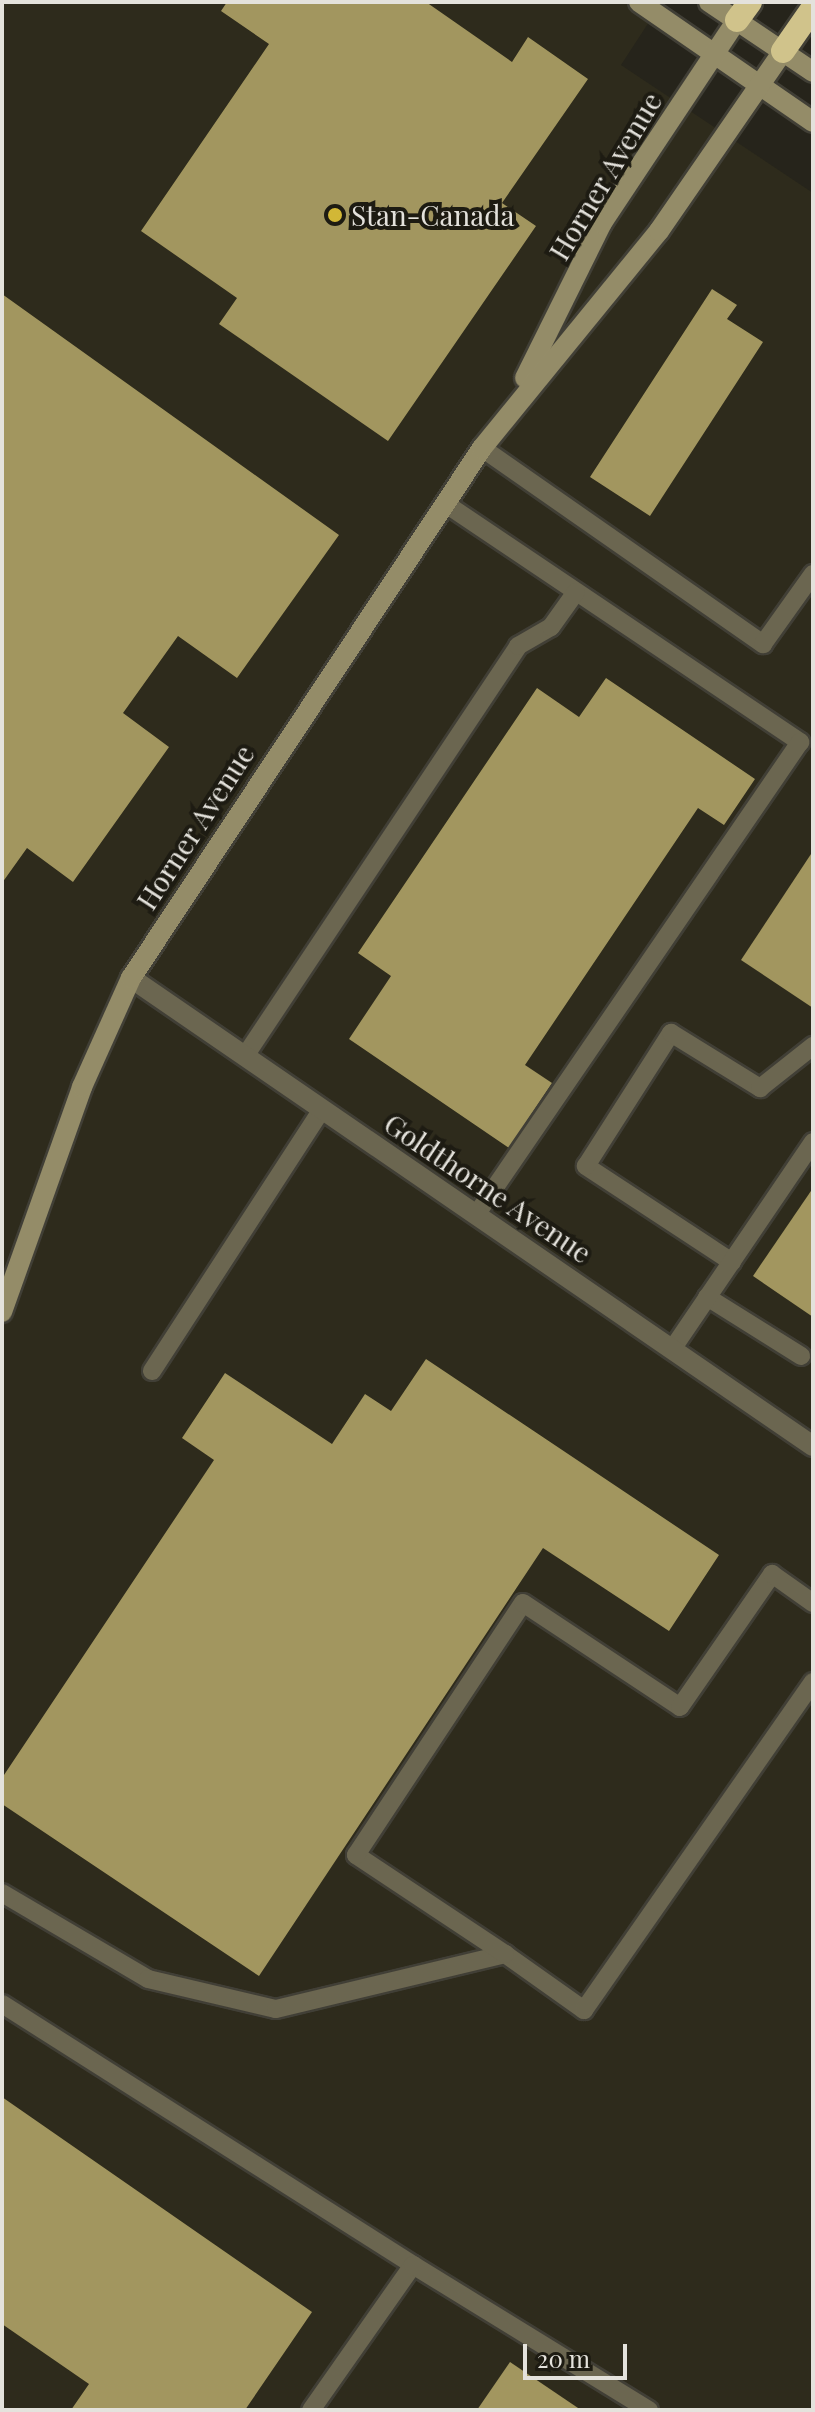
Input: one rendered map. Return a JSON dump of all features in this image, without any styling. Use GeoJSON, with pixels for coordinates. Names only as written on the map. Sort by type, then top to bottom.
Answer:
{"type":"FeatureCollection","features":[{"type":"Feature","properties":{"kind":"highway"},"geometry":{"type":"LineString","coordinates":[[783,51],[813,8]]}},
{"type":"Feature","properties":{"kind":"main road"},"geometry":{"type":"LineString","coordinates":[[639,2],[813,122]]}},
{"type":"Feature","properties":{"kind":"main road"},"geometry":{"type":"LineString","coordinates":[[709,2],[744,11],[783,51],[813,72]]}},
{"type":"Feature","properties":{"kind":"main road","name":"Horner Avenue"},"geometry":{"type":"LineString","coordinates":[[509,411],[602,223],[744,11]]}},
{"type":"Feature","properties":{"kind":"main road","name":"Horner Avenue"},"geometry":{"type":"LineString","coordinates":[[2,1312],[82,1087],[131,978],[482,448],[509,411],[659,231],[783,51]]}},
{"type":"Feature","properties":{"kind":"street","name":"Goldthorne Avenue"},"geometry":{"type":"LineString","coordinates":[[131,978],[813,1446]]}},
{"type":"Feature","properties":{"kind":"lane"},"geometry":{"type":"LineString","coordinates":[[482,448],[763,644],[813,574]]}},
{"type":"Feature","properties":{"kind":"lane"},"geometry":{"type":"LineString","coordinates":[[446,504],[800,742],[476,1215]]}},
{"type":"Feature","properties":{"kind":"lane"},"geometry":{"type":"LineString","coordinates":[[245,1056],[518,646],[551,627],[576,592]]}},
{"type":"Feature","properties":{"kind":"lane"},"geometry":{"type":"LineString","coordinates":[[732,1262],[586,1166],[671,1033],[760,1088],[813,1046]]}},
{"type":"Feature","properties":{"kind":"lane"},"geometry":{"type":"LineString","coordinates":[[152,1371],[322,1109]]}},
{"type":"Feature","properties":{"kind":"lane"},"geometry":{"type":"LineString","coordinates":[[673,1348],[813,1142]]}},
{"type":"Feature","properties":{"kind":"lane"},"geometry":{"type":"LineString","coordinates":[[707,1297],[801,1356]]}},
{"type":"Feature","properties":{"kind":"lane"},"geometry":{"type":"LineString","coordinates":[[813,1603],[772,1574],[680,1707],[523,1603],[356,1855],[584,2010],[813,1682]]}},
{"type":"Feature","properties":{"kind":"lane"},"geometry":{"type":"LineString","coordinates":[[2,1893],[148,1979],[276,2009],[505,1954]]}},
{"type":"Feature","properties":{"kind":"lane"},"geometry":{"type":"LineString","coordinates":[[2,2004],[413,2265],[649,2410]]}},
{"type":"Feature","properties":{"kind":"lane"},"geometry":{"type":"LineString","coordinates":[[311,2410],[413,2265]]}},
{"type":"Feature","properties":{"kind":"shaded area"},"geometry":{"type":"Polygon","coordinates":[[[2,2],[662,2],[621,65],[813,193],[813,2410],[2,2410],[2,2]]]}},
{"type":"Feature","properties":{"kind":"building","name":"Stan-Canada"},"geometry":{"type":"Polygon","coordinates":[[[227,2],[426,2],[512,62],[528,37],[588,79],[502,203],[536,226],[388,441],[219,324],[237,298],[141,231],[269,44],[221,11],[227,2]]]}},
{"type":"Feature","properties":{"kind":"building"},"geometry":{"type":"Polygon","coordinates":[[[712,289],[737,305],[727,319],[763,342],[650,516],[590,477],[712,289]]]}},
{"type":"Feature","properties":{"kind":"building"},"geometry":{"type":"Polygon","coordinates":[[[2,294],[339,535],[237,678],[178,636],[123,713],[169,747],[73,882],[27,848],[2,883],[2,294]]]}},
{"type":"Feature","properties":{"kind":"building"},"geometry":{"type":"Polygon","coordinates":[[[606,678],[755,779],[724,825],[698,808],[525,1065],[552,1083],[509,1148],[349,1039],[391,976],[358,953],[537,688],[579,717],[606,678]]]}},
{"type":"Feature","properties":{"kind":"building"},"geometry":{"type":"Polygon","coordinates":[[[813,851],[813,1008],[741,960],[813,851]]]}},
{"type":"Feature","properties":{"kind":"building"},"geometry":{"type":"Polygon","coordinates":[[[813,1188],[813,1317],[753,1276],[813,1188]]]}},
{"type":"Feature","properties":{"kind":"building"},"geometry":{"type":"Polygon","coordinates":[[[426,1359],[719,1555],[669,1631],[543,1548],[259,1976],[2,1804],[2,1778],[214,1460],[182,1438],[225,1373],[332,1444],[365,1394],[391,1411],[426,1359]]]}},
{"type":"Feature","properties":{"kind":"building"},"geometry":{"type":"Polygon","coordinates":[[[2,2097],[312,2312],[245,2410],[71,2410],[89,2384],[2,2324],[2,2097]]]}},
{"type":"Feature","properties":{"kind":"building"},"geometry":{"type":"Polygon","coordinates":[[[510,2362],[581,2410],[477,2410],[510,2362]]]}},
{"type":"Feature","properties":{"kind":"place","name":"Stan-Canada"},"geometry":{"type":"Point","coordinates":[335,215]}}]}
